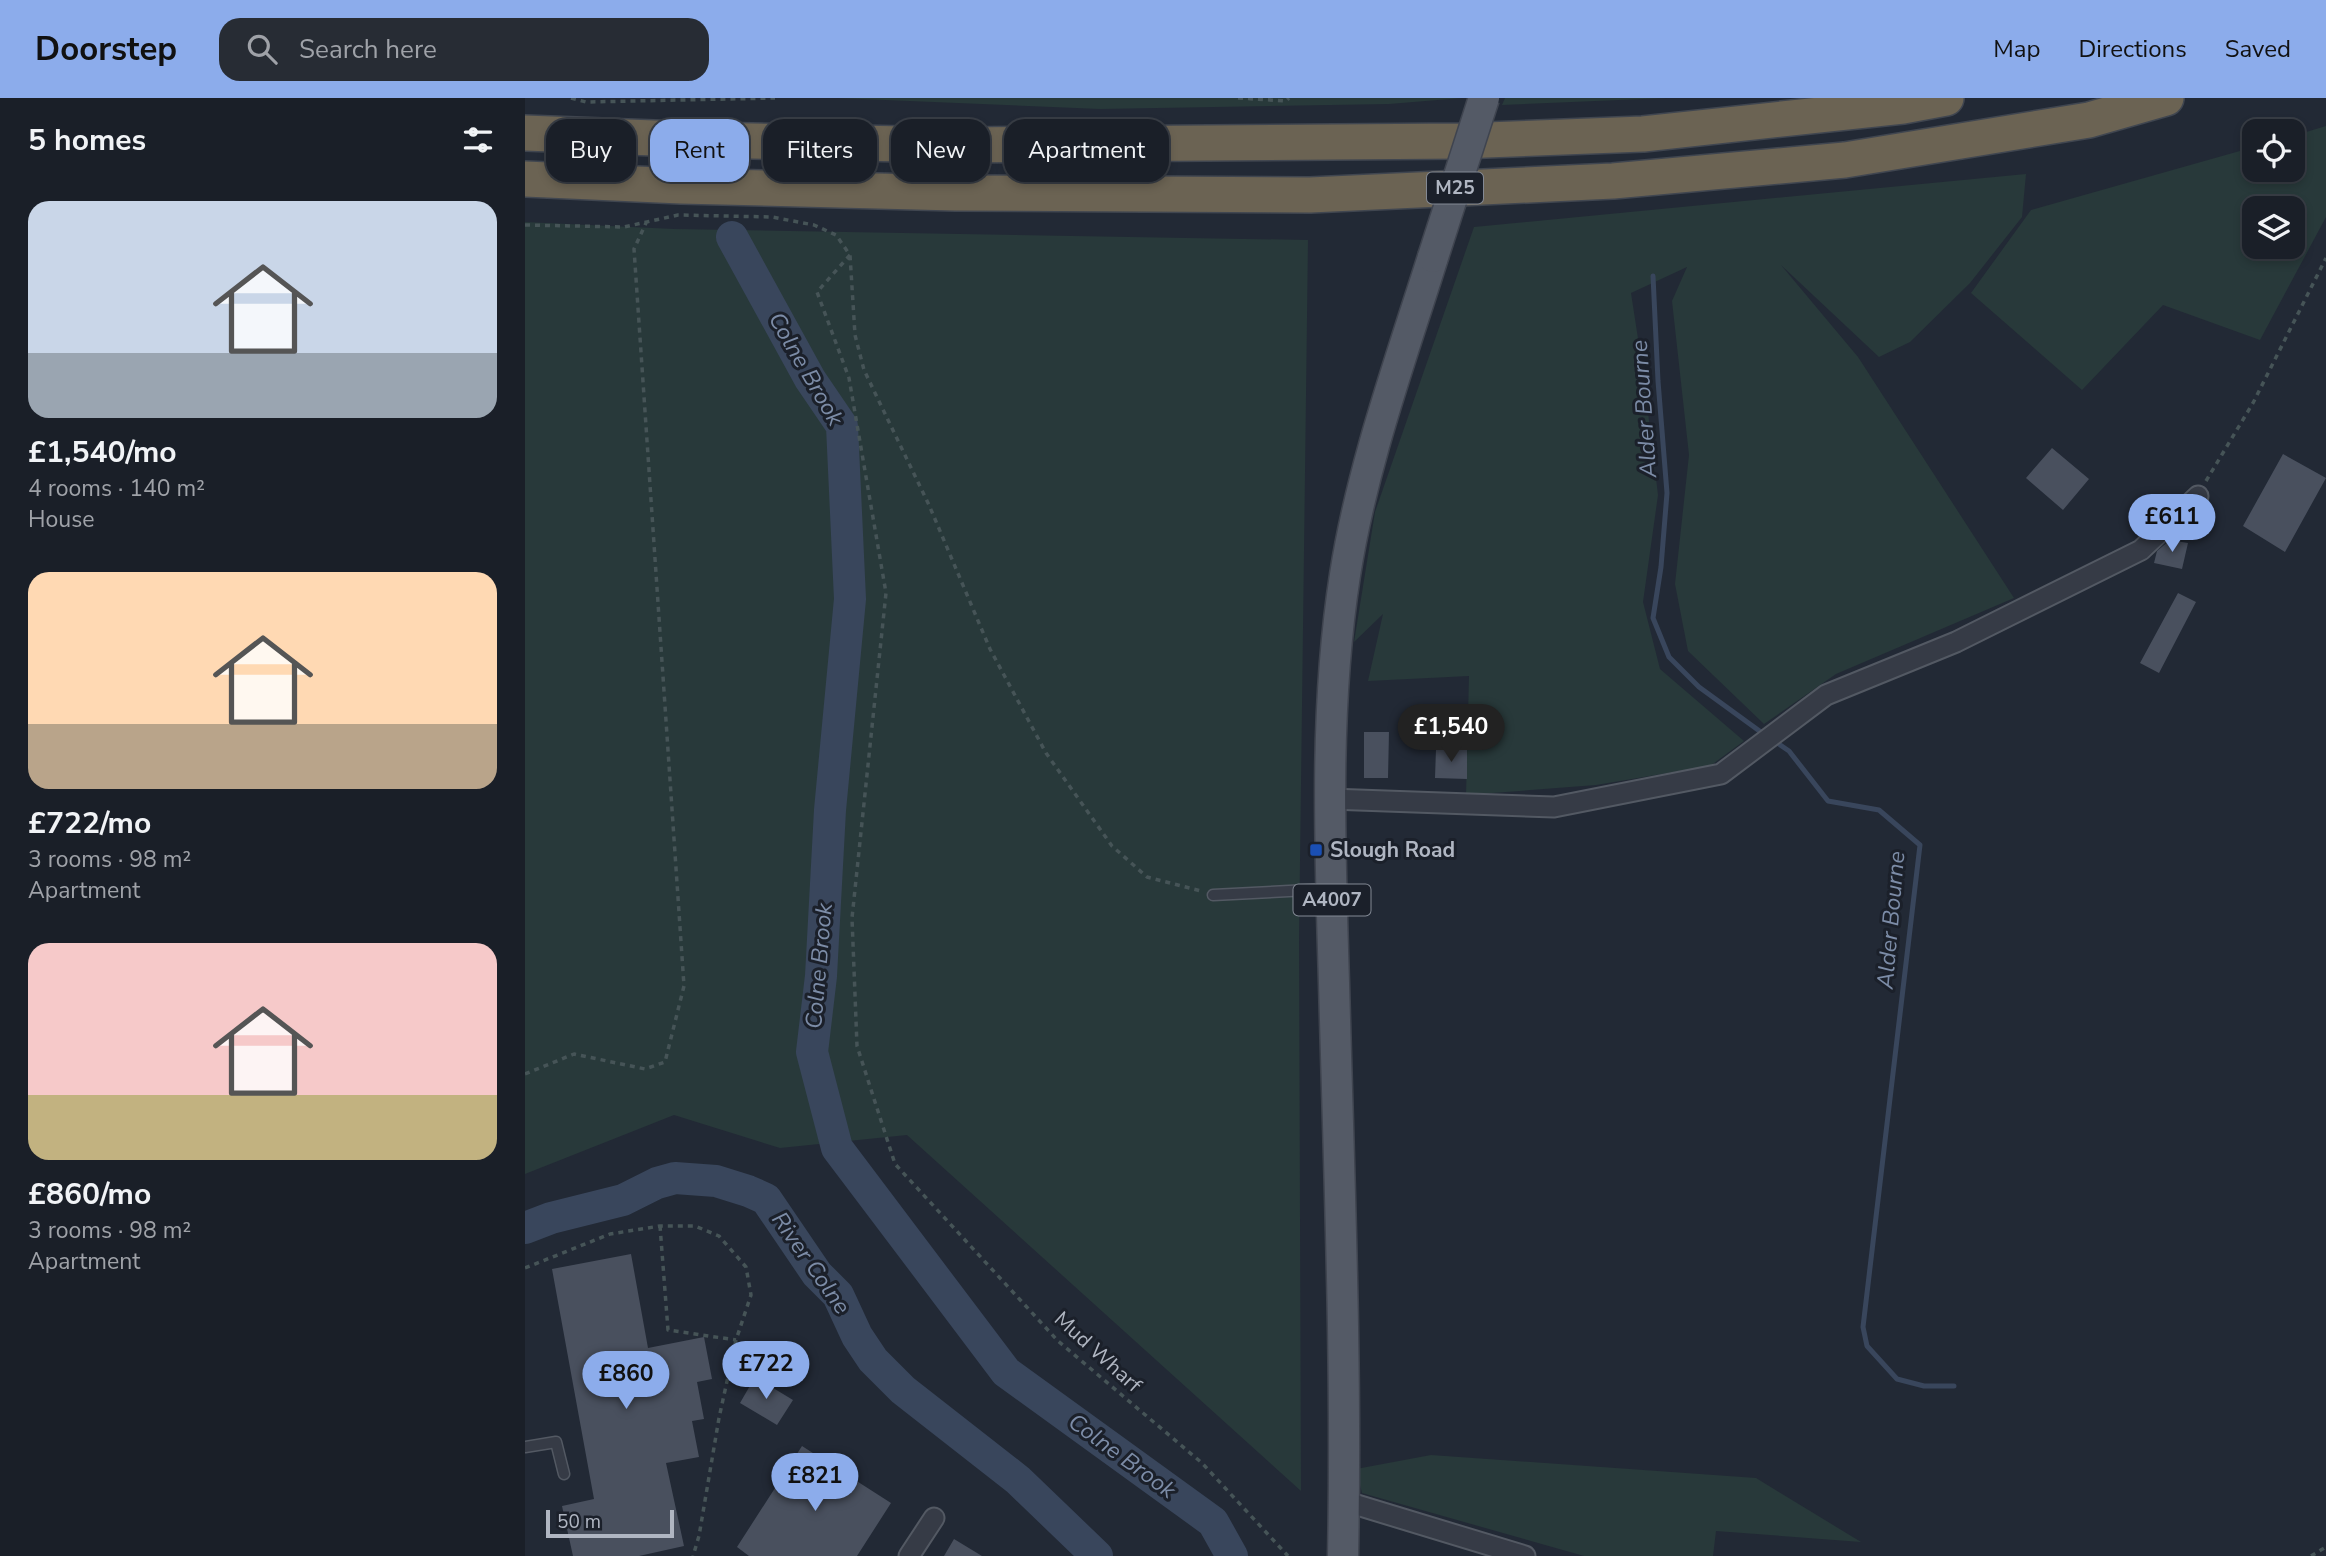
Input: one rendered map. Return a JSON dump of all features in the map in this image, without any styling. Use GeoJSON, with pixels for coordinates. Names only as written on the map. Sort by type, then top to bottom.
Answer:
{"type":"FeatureCollection","features":[{"type":"Feature","properties":{"kind":"highway","name":"M25"},"geometry":{"type":"LineString","coordinates":[[525,133],[652,139],[958,145],[1460,141],[1643,134],[1903,106],[1946,98]]}},
{"type":"Feature","properties":{"kind":"highway","name":"M25"},"geometry":{"type":"LineString","coordinates":[[525,179],[955,193],[1310,195],[1613,181],[1845,160],[2089,120],[2166,98]]}},
{"type":"Feature","properties":{"kind":"main road","name":"A4007"},"geometry":{"type":"LineString","coordinates":[[1343,1556],[1343,1323],[1331,888],[1333,683],[1345,575],[1363,486],[1484,98]]}},
{"type":"Feature","properties":{"kind":"street"},"geometry":{"type":"LineString","coordinates":[[1330,799],[1554,807],[1721,774],[1826,695],[1956,642],[2141,550],[2197,496]]}},
{"type":"Feature","properties":{"kind":"street"},"geometry":{"type":"LineString","coordinates":[[1344,1501],[1525,1556]]}},
{"type":"Feature","properties":{"kind":"street"},"geometry":{"type":"LineString","coordinates":[[909,1556],[935,1518]]}},
{"type":"Feature","properties":{"kind":"lane"},"geometry":{"type":"LineString","coordinates":[[1213,895],[1331,888]]}},
{"type":"Feature","properties":{"kind":"lane"},"geometry":{"type":"LineString","coordinates":[[525,1447],[557,1442],[564,1474]]}},
{"type":"Feature","properties":{"kind":"path"},"geometry":{"type":"LineString","coordinates":[[571,98],[586,102],[775,98]]}},
{"type":"Feature","properties":{"kind":"path"},"geometry":{"type":"LineString","coordinates":[[1238,98],[1286,101],[1289,98]]}},
{"type":"Feature","properties":{"kind":"path"},"geometry":{"type":"LineString","coordinates":[[525,225],[624,227],[678,215],[772,217],[814,225],[836,235],[850,255],[855,335],[864,370],[929,505],[990,649],[1046,753],[1112,846],[1147,877],[1213,895]]}},
{"type":"Feature","properties":{"kind":"path"},"geometry":{"type":"LineString","coordinates":[[525,1074],[574,1054],[645,1069],[665,1062],[684,986],[634,249],[646,223]]}},
{"type":"Feature","properties":{"kind":"path","name":"Mud Wharf"},"geometry":{"type":"LineString","coordinates":[[850,255],[817,292],[849,378],[886,593],[852,918],[857,1046],[895,1164],[1058,1341],[1202,1463],[1288,1556]]}},
{"type":"Feature","properties":{"kind":"path"},"geometry":{"type":"LineString","coordinates":[[2197,496],[2253,403],[2326,258]]}},
{"type":"Feature","properties":{"kind":"path"},"geometry":{"type":"LineString","coordinates":[[525,1268],[610,1234],[660,1226],[695,1226],[719,1236],[746,1267],[751,1295],[736,1340],[693,1556]]}},
{"type":"Feature","properties":{"kind":"path"},"geometry":{"type":"LineString","coordinates":[[660,1226],[669,1330],[736,1340]]}},
{"type":"Feature","properties":{"kind":"path"},"geometry":{"type":"LineString","coordinates":[[2311,1556],[2326,1547]]}},
{"type":"Feature","properties":{"kind":"shaded area"},"geometry":{"type":"Polygon","coordinates":[[[837,98],[1462,98],[1389,104],[1100,109],[837,98]]]}},
{"type":"Feature","properties":{"kind":"shaded area"},"geometry":{"type":"Polygon","coordinates":[[[1505,98],[1667,98],[1502,105],[1505,98]]]}},
{"type":"Feature","properties":{"kind":"shaded area"},"geometry":{"type":"Polygon","coordinates":[[[2326,126],[2326,217],[2305,256],[2305,196],[2242,196],[2242,259],[2303,259],[2260,340],[2163,305],[2082,390],[1971,293],[2031,210],[2242,150],[2242,182],[2305,182],[2305,132],[2326,126]]]}},
{"type":"Feature","properties":{"kind":"shaded area"},"geometry":{"type":"Polygon","coordinates":[[[2026,174],[2022,217],[1970,283],[1910,342],[1879,357],[1781,265],[1858,357],[2014,598],[1836,674],[1764,724],[1688,651],[1675,584],[1689,455],[1672,301],[1687,267],[1631,293],[1658,495],[1643,602],[1660,669],[1744,741],[1710,766],[1596,785],[1466,795],[1469,676],[1368,681],[1383,614],[1354,642],[1375,512],[1474,227],[2026,174]]]}},
{"type":"Feature","properties":{"kind":"shaded area"},"geometry":{"type":"Polygon","coordinates":[[[525,222],[674,229],[1308,240],[1299,940],[1301,1491],[907,1135],[780,1148],[674,1115],[525,1174],[525,222]]]}},
{"type":"Feature","properties":{"kind":"shaded area"},"geometry":{"type":"Polygon","coordinates":[[[1431,1455],[1756,1478],[1861,1542],[1716,1531],[1713,1556],[1584,1556],[1362,1493],[1356,1469],[1431,1455]]]}},
{"type":"Feature","properties":{"kind":"building"},"geometry":{"type":"Polygon","coordinates":[[[2052,448],[2089,479],[2063,510],[2026,478],[2052,448]]]}},
{"type":"Feature","properties":{"kind":"building"},"geometry":{"type":"Polygon","coordinates":[[[2283,454],[2326,478],[2285,552],[2243,526],[2283,454]]]}},
{"type":"Feature","properties":{"kind":"building"},"geometry":{"type":"Polygon","coordinates":[[[2170,540],[2188,543],[2182,569],[2154,563],[2157,551],[2170,540]]]}},
{"type":"Feature","properties":{"kind":"building"},"geometry":{"type":"Polygon","coordinates":[[[2178,593],[2196,602],[2159,673],[2140,663],[2178,593]]]}},
{"type":"Feature","properties":{"kind":"building"},"geometry":{"type":"Polygon","coordinates":[[[1364,732],[1389,732],[1388,778],[1364,778],[1364,732]]]}},
{"type":"Feature","properties":{"kind":"building"},"geometry":{"type":"Polygon","coordinates":[[[1436,749],[1467,749],[1467,779],[1435,778],[1436,749]]]}},
{"type":"Feature","properties":{"kind":"building"},"geometry":{"type":"Polygon","coordinates":[[[631,1254],[648,1348],[704,1337],[712,1379],[697,1382],[704,1419],[692,1421],[699,1457],[666,1463],[684,1546],[639,1556],[573,1556],[562,1506],[594,1499],[552,1269],[631,1254]]]}},
{"type":"Feature","properties":{"kind":"building"},"geometry":{"type":"Polygon","coordinates":[[[755,1377],[793,1400],[777,1425],[740,1403],[755,1377]]]}},
{"type":"Feature","properties":{"kind":"building"},"geometry":{"type":"Polygon","coordinates":[[[802,1446],[891,1503],[857,1556],[749,1556],[737,1547],[802,1446]]]}},
{"type":"Feature","properties":{"kind":"building"},"geometry":{"type":"Polygon","coordinates":[[[954,1539],[982,1556],[944,1556],[954,1539]]]}},
{"type":"Feature","properties":{"kind":"waterway","name":"Colne Brook"},"geometry":{"type":"LineString","coordinates":[[732,237],[810,379],[842,426],[850,599],[830,810],[821,976],[812,1052],[837,1148],[1006,1372],[1213,1522],[1232,1556]]}},
{"type":"Feature","properties":{"kind":"waterway","name":"Alder Bourne"},"geometry":{"type":"LineString","coordinates":[[1653,276],[1667,493],[1661,567],[1653,618],[1669,657],[1699,687],[1765,735]]}},
{"type":"Feature","properties":{"kind":"waterway","name":"Alder Bourne"},"geometry":{"type":"LineString","coordinates":[[1773,740],[1789,751],[1828,801],[1879,810],[1920,845],[1863,1327],[1867,1346],[1897,1379],[1924,1386],[1954,1386]]}},
{"type":"Feature","properties":{"kind":"waterway","name":"River Colne"},"geometry":{"type":"LineString","coordinates":[[525,1228],[551,1218],[623,1200],[657,1183],[675,1178],[716,1181],[766,1199],[817,1274],[838,1295],[857,1336],[873,1360],[903,1390],[1018,1480],[1097,1556]]}},
{"type":"Feature","properties":{"kind":"place","name":"Slough Road"},"geometry":{"type":"Point","coordinates":[1316,850]}}]}
